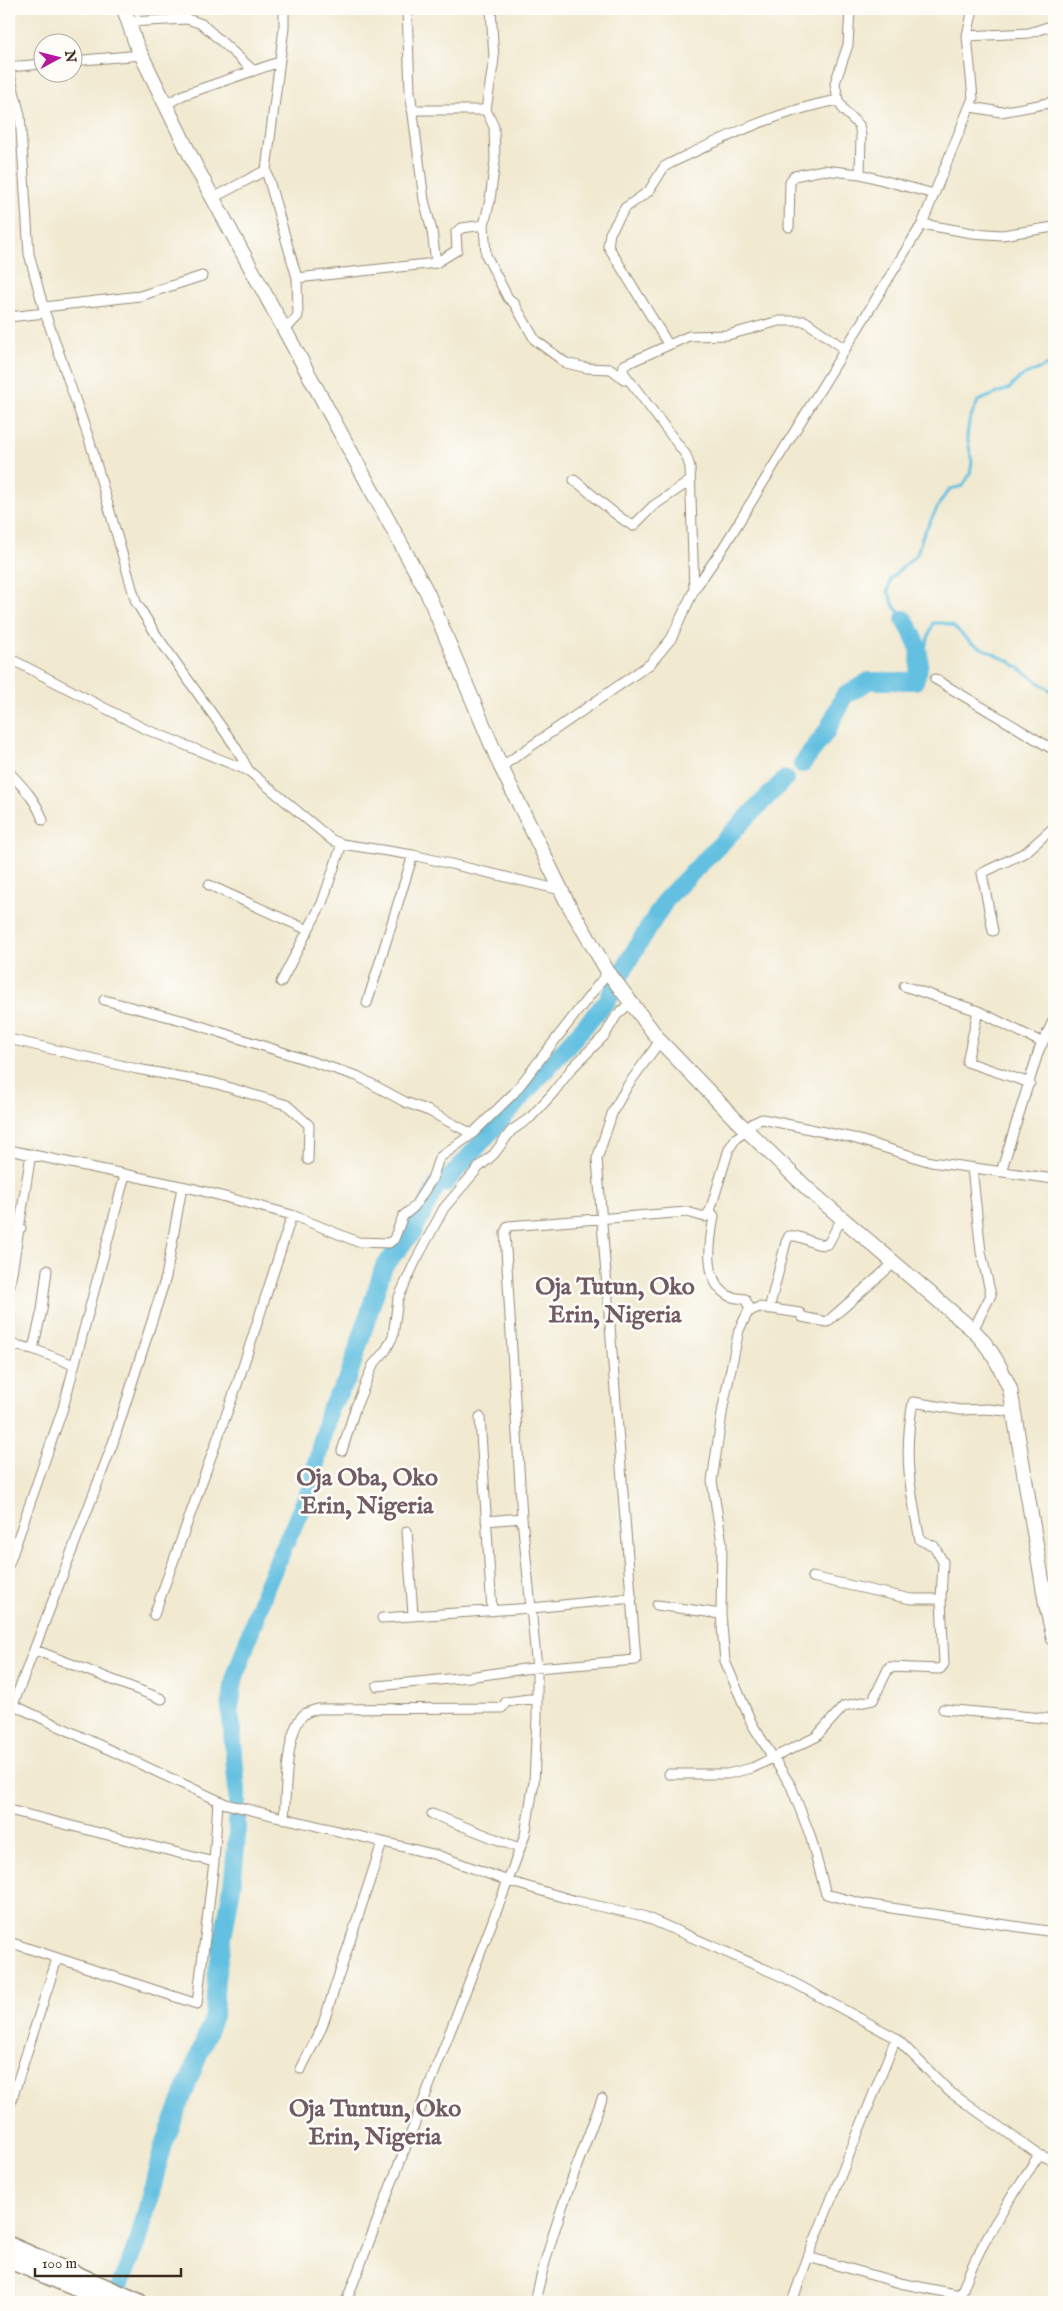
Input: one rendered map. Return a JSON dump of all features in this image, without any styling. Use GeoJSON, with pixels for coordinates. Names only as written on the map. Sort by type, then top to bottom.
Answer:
{"type":"FeatureCollection","features":[{"type":"Feature","properties":{"kind":"highway"},"geometry":{"type":"LineString","coordinates":[[9,2245],[103,2295]]}},
{"type":"Feature","properties":{"kind":"highway"},"geometry":{"type":"LineString","coordinates":[[9,2260],[103,2295],[134,2300]]}},
{"type":"Feature","properties":{"kind":"main road"},"geometry":{"type":"LineString","coordinates":[[126,15],[165,105],[213,198],[427,592],[501,767],[561,890],[610,975],[660,1041],[748,1131],[810,1191],[973,1330],[985,1342],[999,1362],[1010,1389],[1054,1638]]}},
{"type":"Feature","properties":{"kind":"street"},"geometry":{"type":"LineString","coordinates":[[284,9],[266,170],[297,278],[298,316],[285,330]]}},
{"type":"Feature","properties":{"kind":"street"},"geometry":{"type":"LineString","coordinates":[[407,9],[412,110],[424,200],[432,231],[436,263]]}},
{"type":"Feature","properties":{"kind":"street"},"geometry":{"type":"LineString","coordinates":[[492,9],[494,59],[486,110],[494,127],[495,161],[490,200],[484,224],[484,244],[489,262],[508,298],[514,304],[536,340],[566,363],[587,368],[611,369],[637,390]]}},
{"type":"Feature","properties":{"kind":"street"},"geometry":{"type":"LineString","coordinates":[[850,9],[848,44],[835,84],[838,100],[844,111],[859,125],[861,135],[860,174]]}},
{"type":"Feature","properties":{"kind":"street"},"geometry":{"type":"LineString","coordinates":[[501,767],[650,664],[671,639],[694,590],[723,548],[922,224],[971,107],[973,98],[967,36],[973,9]]}},
{"type":"Feature","properties":{"kind":"street"},"geometry":{"type":"LineString","coordinates":[[126,15],[187,19],[202,24],[254,70]]}},
{"type":"Feature","properties":{"kind":"street"},"geometry":{"type":"LineString","coordinates":[[967,36],[1029,33],[1054,25]]}},
{"type":"Feature","properties":{"kind":"street"},"geometry":{"type":"LineString","coordinates":[[82,61],[142,55]]}},
{"type":"Feature","properties":{"kind":"street"},"geometry":{"type":"LineString","coordinates":[[165,105],[183,95],[279,62]]}},
{"type":"Feature","properties":{"kind":"street"},"geometry":{"type":"LineString","coordinates":[[32,66],[9,69],[20,115],[29,254],[44,310],[90,442],[136,602],[157,636],[235,746],[249,771]]}},
{"type":"Feature","properties":{"kind":"street"},"geometry":{"type":"LineString","coordinates":[[668,344],[608,246],[610,233],[625,208],[649,192],[664,167],[671,163],[748,126],[802,107],[838,100]]}},
{"type":"Feature","properties":{"kind":"street"},"geometry":{"type":"LineString","coordinates":[[971,107],[1001,112],[1054,102]]}},
{"type":"Feature","properties":{"kind":"street"},"geometry":{"type":"LineString","coordinates":[[412,110],[486,110]]}},
{"type":"Feature","properties":{"kind":"street"},"geometry":{"type":"LineString","coordinates":[[213,198],[266,170]]}},
{"type":"Feature","properties":{"kind":"street"},"geometry":{"type":"LineString","coordinates":[[789,227],[790,182],[794,176],[823,170],[860,174],[934,194]]}},
{"type":"Feature","properties":{"kind":"street"},"geometry":{"type":"LineString","coordinates":[[297,278],[436,263],[457,250],[456,232],[462,228],[484,224]]}},
{"type":"Feature","properties":{"kind":"street"},"geometry":{"type":"LineString","coordinates":[[922,224],[972,233],[1002,235],[1054,227]]}},
{"type":"Feature","properties":{"kind":"street"},"geometry":{"type":"LineString","coordinates":[[9,317],[140,296],[202,276]]}},
{"type":"Feature","properties":{"kind":"street"},"geometry":{"type":"LineString","coordinates":[[694,590],[690,467],[682,449],[623,372],[624,366],[668,344],[689,336],[728,335],[779,321],[805,321],[845,349]]}},
{"type":"Feature","properties":{"kind":"street"},"geometry":{"type":"LineString","coordinates":[[574,480],[592,494],[612,515],[632,526],[653,506],[690,481]]}},
{"type":"Feature","properties":{"kind":"street"},"geometry":{"type":"LineString","coordinates":[[9,658],[143,728],[249,771],[332,840],[342,844],[413,855],[561,890]]}},
{"type":"Feature","properties":{"kind":"street"},"geometry":{"type":"LineString","coordinates":[[935,679],[1054,750]]}},
{"type":"Feature","properties":{"kind":"street"},"geometry":{"type":"LineString","coordinates":[[9,772],[23,786],[38,807],[43,820]]}},
{"type":"Feature","properties":{"kind":"street"},"geometry":{"type":"LineString","coordinates":[[993,931],[982,873],[1026,852],[1054,827]]}},
{"type":"Feature","properties":{"kind":"street"},"geometry":{"type":"LineString","coordinates":[[282,982],[322,903],[342,844]]}},
{"type":"Feature","properties":{"kind":"street"},"geometry":{"type":"LineString","coordinates":[[367,1003],[413,855]]}},
{"type":"Feature","properties":{"kind":"street"},"geometry":{"type":"LineString","coordinates":[[209,884],[308,930]]}},
{"type":"Feature","properties":{"kind":"street"},"geometry":{"type":"LineString","coordinates":[[9,1150],[182,1187],[292,1215],[358,1242],[392,1242],[401,1220],[414,1207],[432,1179],[439,1158],[472,1134],[514,1093],[610,975]]}},
{"type":"Feature","properties":{"kind":"street"},"geometry":{"type":"LineString","coordinates":[[904,986],[978,1011],[1042,1043]]}},
{"type":"Feature","properties":{"kind":"street"},"geometry":{"type":"LineString","coordinates":[[104,1000],[185,1021],[238,1040],[289,1053],[357,1076],[405,1102],[429,1111],[472,1134]]}},
{"type":"Feature","properties":{"kind":"street"},"geometry":{"type":"LineString","coordinates":[[342,1452],[355,1409],[373,1365],[386,1350],[393,1336],[398,1299],[415,1262],[444,1208],[479,1166],[494,1154],[511,1131],[531,1117],[553,1094],[572,1068],[606,1035],[616,1016],[630,1003]]}},
{"type":"Feature","properties":{"kind":"street"},"geometry":{"type":"LineString","coordinates":[[978,1011],[967,1062],[1030,1083]]}},
{"type":"Feature","properties":{"kind":"street"},"geometry":{"type":"LineString","coordinates":[[1001,1172],[1042,1043],[1054,1019]]}},
{"type":"Feature","properties":{"kind":"street"},"geometry":{"type":"LineString","coordinates":[[9,1039],[137,1069],[214,1083],[287,1105],[309,1125],[308,1160]]}},
{"type":"Feature","properties":{"kind":"street"},"geometry":{"type":"LineString","coordinates":[[377,1686],[537,1668],[636,1660],[597,1159],[613,1111],[628,1085],[660,1041]]}},
{"type":"Feature","properties":{"kind":"street"},"geometry":{"type":"LineString","coordinates":[[346,2302],[525,1835],[534,1782],[537,1668],[522,1518],[504,1234],[508,1226],[687,1212],[705,1217],[710,1212],[729,1148],[736,1138],[748,1131],[753,1123],[762,1119],[853,1138],[931,1162],[1054,1180]]}},
{"type":"Feature","properties":{"kind":"street"},"geometry":{"type":"LineString","coordinates":[[10,1285],[21,1228],[31,1154]]}},
{"type":"Feature","properties":{"kind":"street"},"geometry":{"type":"LineString","coordinates":[[972,1168],[981,1252],[991,1295],[973,1330]]}},
{"type":"Feature","properties":{"kind":"street"},"geometry":{"type":"LineString","coordinates":[[9,1564],[63,1408],[125,1175]]}},
{"type":"Feature","properties":{"kind":"street"},"geometry":{"type":"LineString","coordinates":[[182,1187],[166,1277],[113,1443],[35,1650],[11,1704],[222,1803],[437,1855],[576,1901],[643,1916],[783,1977],[896,2038],[950,2092],[1039,2155],[1054,2160]]}},
{"type":"Feature","properties":{"kind":"street"},"geometry":{"type":"LineString","coordinates":[[710,1212],[714,1216],[708,1252],[716,1282],[729,1296],[745,1299],[751,1311]]}},
{"type":"Feature","properties":{"kind":"street"},"geometry":{"type":"LineString","coordinates":[[154,1615],[238,1382],[292,1215]]}},
{"type":"Feature","properties":{"kind":"street"},"geometry":{"type":"LineString","coordinates":[[769,1309],[783,1251],[789,1236],[823,1245],[828,1244],[842,1218]]}},
{"type":"Feature","properties":{"kind":"street"},"geometry":{"type":"LineString","coordinates":[[9,1225],[21,1228]]}},
{"type":"Feature","properties":{"kind":"street"},"geometry":{"type":"LineString","coordinates":[[894,1263],[858,1292],[827,1322],[802,1317],[800,1313],[759,1308],[751,1311],[739,1330],[723,1407],[712,1481],[722,1543],[722,1614],[725,1661],[752,1724],[791,1786],[810,1834],[826,1894],[864,1904],[1054,1932]]}},
{"type":"Feature","properties":{"kind":"street"},"geometry":{"type":"LineString","coordinates":[[33,1349],[42,1310],[47,1270]]}},
{"type":"Feature","properties":{"kind":"street"},"geometry":{"type":"LineString","coordinates":[[9,1344],[33,1349],[74,1365]]}},
{"type":"Feature","properties":{"kind":"street"},"geometry":{"type":"LineString","coordinates":[[669,1774],[727,1774],[752,1768],[816,1737],[844,1706],[875,1699],[889,1667],[940,1669],[944,1664],[941,1599],[943,1562],[934,1546],[920,1540],[908,1479],[907,1452],[913,1402],[960,1410],[988,1409],[1014,1412]]}},
{"type":"Feature","properties":{"kind":"street"},"geometry":{"type":"LineString","coordinates":[[480,1417],[492,1611]]}},
{"type":"Feature","properties":{"kind":"street"},"geometry":{"type":"LineString","coordinates":[[486,1521],[522,1518]]}},
{"type":"Feature","properties":{"kind":"street"},"geometry":{"type":"LineString","coordinates":[[407,1531],[413,1615]]}},
{"type":"Feature","properties":{"kind":"street"},"geometry":{"type":"LineString","coordinates":[[812,1577],[910,1599],[941,1599]]}},
{"type":"Feature","properties":{"kind":"street"},"geometry":{"type":"LineString","coordinates":[[382,1618],[532,1608],[632,1598]]}},
{"type":"Feature","properties":{"kind":"street"},"geometry":{"type":"LineString","coordinates":[[657,1605],[722,1614]]}},
{"type":"Feature","properties":{"kind":"street"},"geometry":{"type":"LineString","coordinates":[[35,1650],[162,1699]]}},
{"type":"Feature","properties":{"kind":"street"},"geometry":{"type":"LineString","coordinates":[[284,1819],[291,1742],[295,1729],[305,1713],[318,1709],[502,1708],[506,1702],[537,1698]]}},
{"type":"Feature","properties":{"kind":"street"},"geometry":{"type":"LineString","coordinates":[[943,1709],[1054,1719]]}},
{"type":"Feature","properties":{"kind":"street"},"geometry":{"type":"LineString","coordinates":[[9,1942],[197,2004],[222,1803]]}},
{"type":"Feature","properties":{"kind":"street"},"geometry":{"type":"LineString","coordinates":[[9,1810],[214,1862]]}},
{"type":"Feature","properties":{"kind":"street"},"geometry":{"type":"LineString","coordinates":[[432,1814],[520,1848]]}},
{"type":"Feature","properties":{"kind":"street"},"geometry":{"type":"LineString","coordinates":[[301,2069],[322,2027],[382,1843]]}},
{"type":"Feature","properties":{"kind":"street"},"geometry":{"type":"LineString","coordinates":[[9,2108],[57,1959]]}},
{"type":"Feature","properties":{"kind":"street"},"geometry":{"type":"LineString","coordinates":[[792,2302],[808,2257],[896,2038]]}},
{"type":"Feature","properties":{"kind":"street"},"geometry":{"type":"LineString","coordinates":[[535,2302],[541,2273],[568,2190],[602,2099]]}},
{"type":"Feature","properties":{"kind":"street"},"geometry":{"type":"LineString","coordinates":[[808,2257],[959,2299],[1004,2209],[1039,2155]]}},
{"type":"Feature","properties":{"kind":"waterway"},"geometry":{"type":"LineString","coordinates":[[904,619],[894,606],[888,591],[891,578],[917,554],[923,535],[942,499],[950,489],[963,486],[970,474],[972,462],[967,436],[969,422],[978,401],[1010,388],[1019,378],[1054,362]]}},
{"type":"Feature","properties":{"kind":"waterway"},"geometry":{"type":"LineString","coordinates":[[802,764],[827,731],[844,696],[869,681],[915,681],[919,664],[918,649],[913,634],[904,619]]}},
{"type":"Feature","properties":{"kind":"waterway"},"geometry":{"type":"LineString","coordinates":[[920,663],[933,623],[943,623],[953,626],[971,643],[1009,661],[1054,693]]}},
{"type":"Feature","properties":{"kind":"waterway"},"geometry":{"type":"LineString","coordinates":[[113,2302],[138,2242],[163,2147],[214,2016],[216,1978],[232,1887],[237,1836],[237,1790],[230,1709],[234,1680],[266,1587],[310,1489],[329,1410],[348,1378],[384,1266],[413,1232],[437,1185],[445,1183],[607,1001],[630,958],[667,898],[785,779]]}},
{"type":"Feature","properties":{"kind":"district","name":"Oja Tutun, Oko Erin, Nigeria"},"geometry":{"type":"Point","coordinates":[615,1301]}},
{"type":"Feature","properties":{"kind":"district","name":"Oja Oba, Oko Erin, Nigeria"},"geometry":{"type":"Point","coordinates":[367,1492]}},
{"type":"Feature","properties":{"kind":"district","name":"Oja Tuntun, Oko Erin, Nigeria"},"geometry":{"type":"Point","coordinates":[375,2123]}}]}
